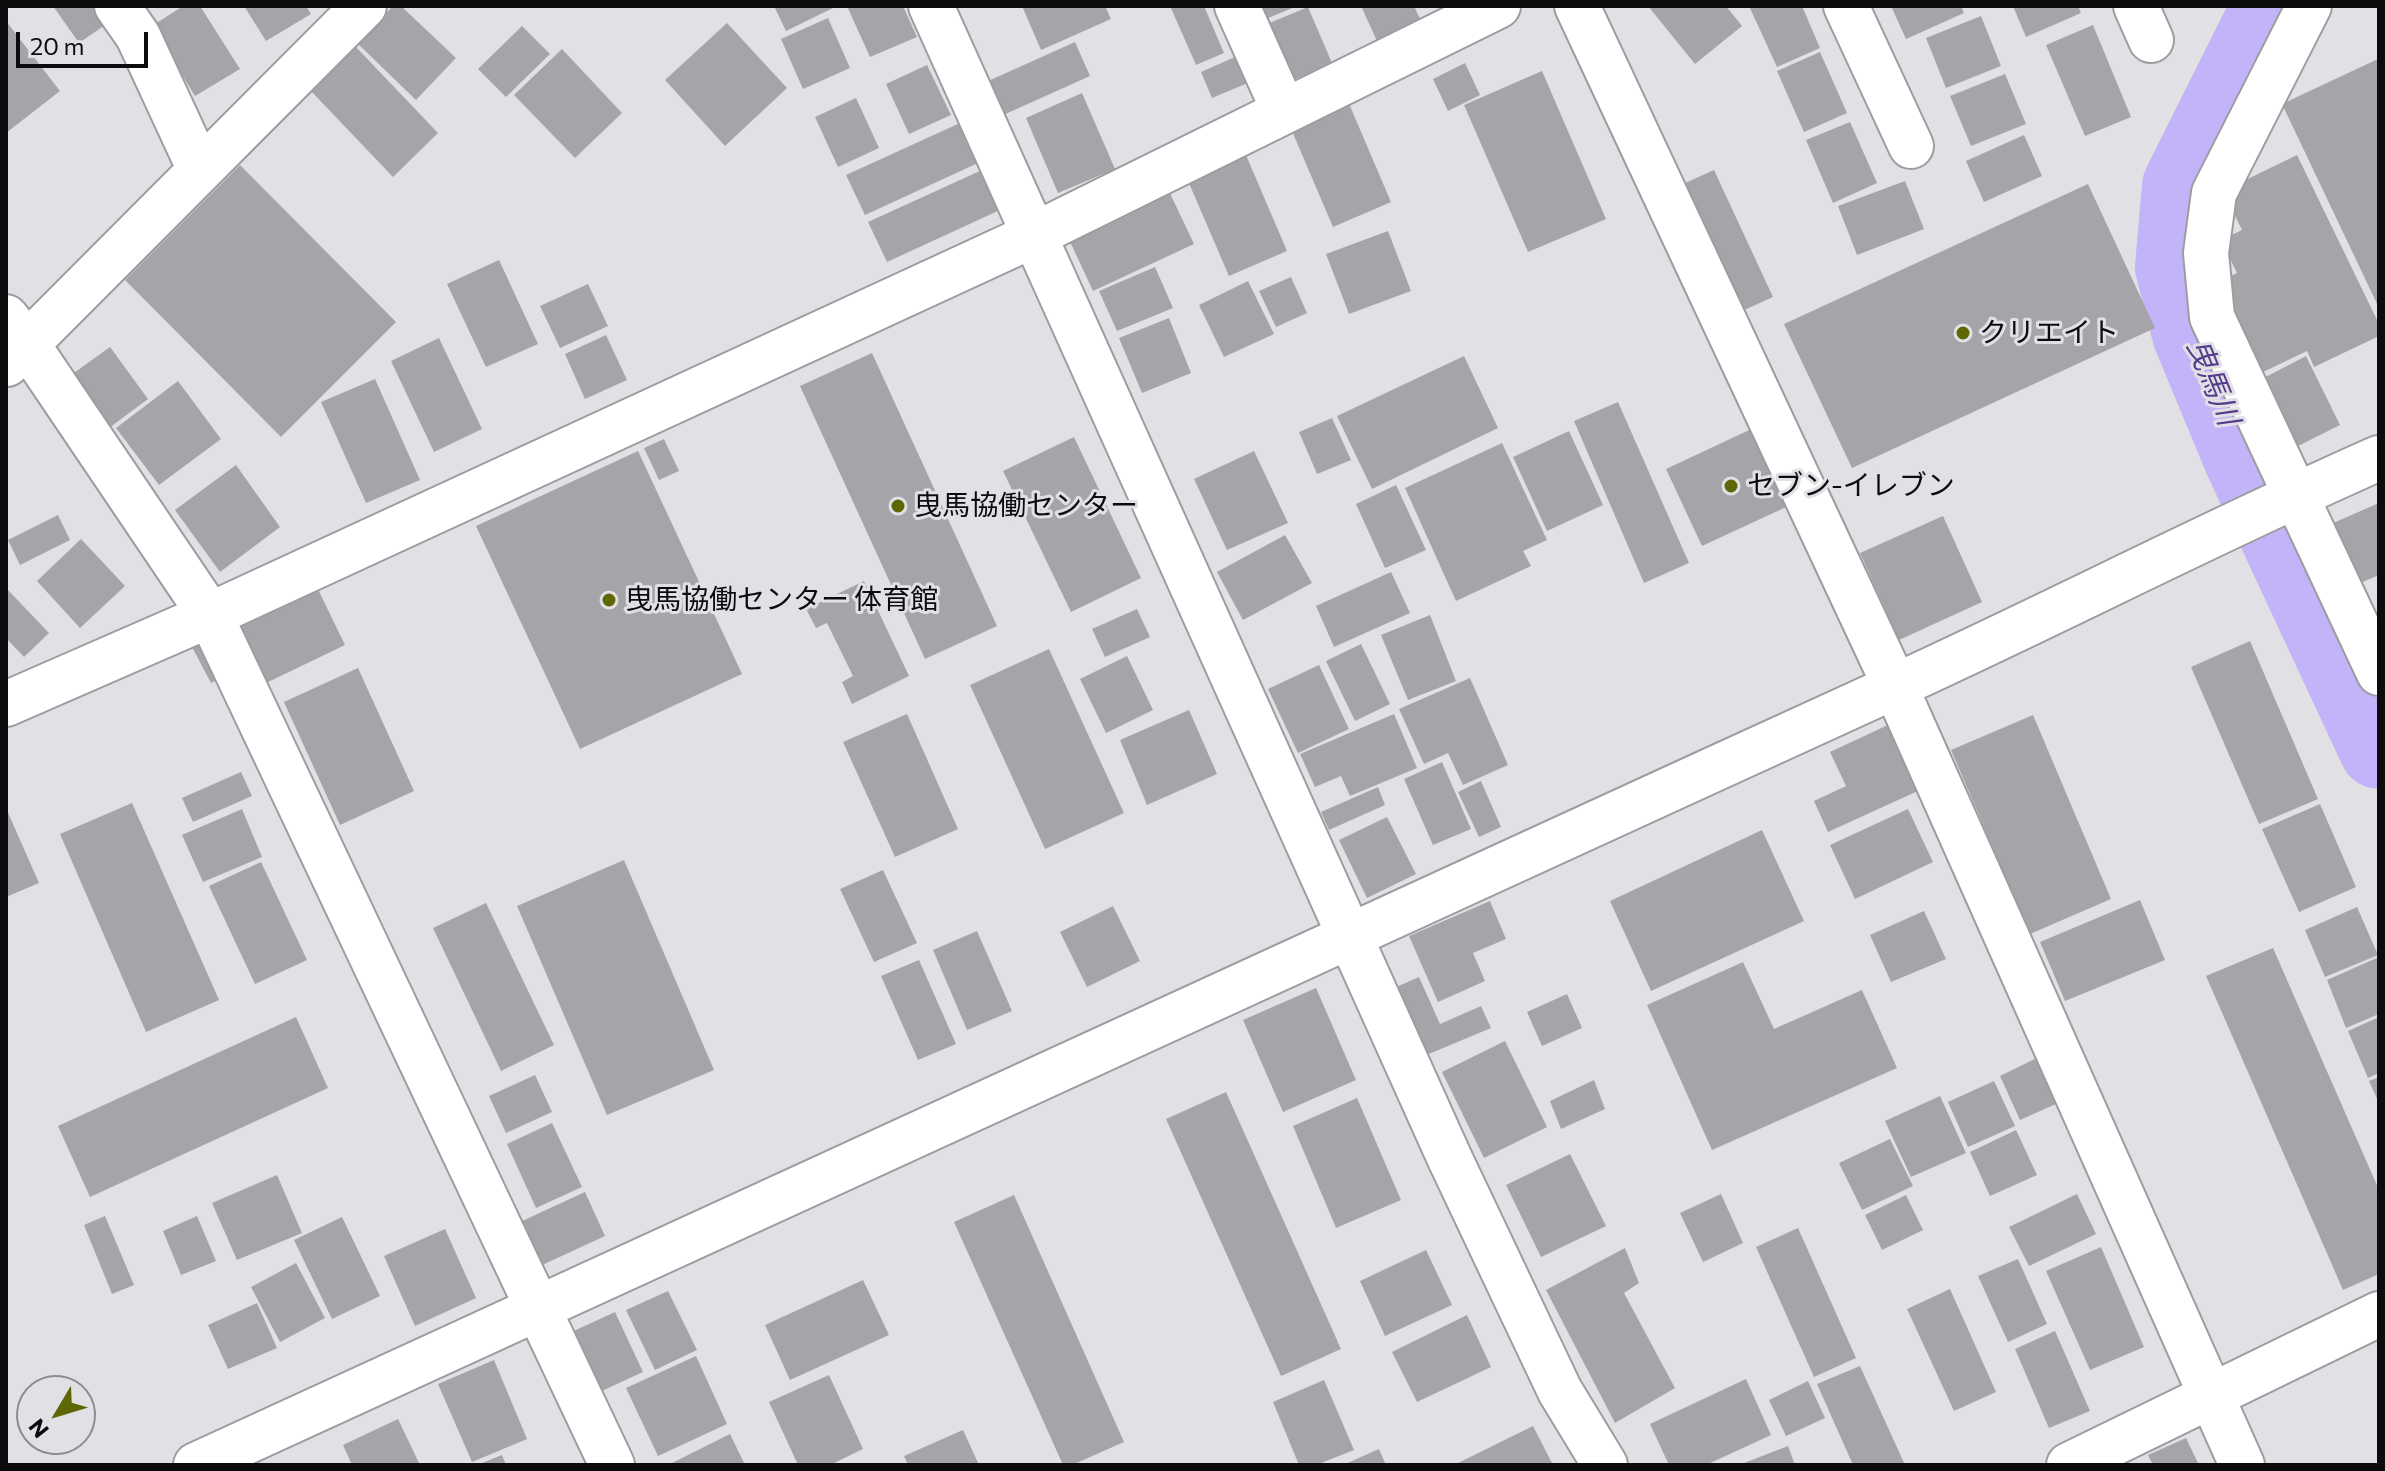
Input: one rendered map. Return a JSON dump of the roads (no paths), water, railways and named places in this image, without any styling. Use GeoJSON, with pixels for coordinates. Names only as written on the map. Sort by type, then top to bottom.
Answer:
{"type":"FeatureCollection","features":[{"type":"Feature","properties":{"kind":"street"},"geometry":{"type":"LineString","coordinates":[[117,6],[138,36],[200,170]]}},
{"type":"Feature","properties":{"kind":"street"},"geometry":{"type":"LineString","coordinates":[[364,6],[200,170],[13,342],[210,615],[612,1465]]}},
{"type":"Feature","properties":{"kind":"street"},"geometry":{"type":"LineString","coordinates":[[931,6],[1348,934],[1560,1391],[1605,1465]]}},
{"type":"Feature","properties":{"kind":"street"},"geometry":{"type":"LineString","coordinates":[[1237,6],[1284,111]]}},
{"type":"Feature","properties":{"kind":"street"},"geometry":{"type":"LineString","coordinates":[[6,704],[210,615],[1036,234],[1498,6]]}},
{"type":"Feature","properties":{"kind":"street"},"geometry":{"type":"LineString","coordinates":[[1577,6],[1895,686],[2242,1465]]}},
{"type":"Feature","properties":{"kind":"street"},"geometry":{"type":"LineString","coordinates":[[1846,6],[1911,146]]}},
{"type":"Feature","properties":{"kind":"street"},"geometry":{"type":"LineString","coordinates":[[2309,6],[2214,193],[2206,253],[2212,317],[2379,673]]}},
{"type":"Feature","properties":{"kind":"street"},"geometry":{"type":"LineString","coordinates":[[196,1465],[1348,934],[1895,686],[2379,458]]}},
{"type":"Feature","properties":{"kind":"street"},"geometry":{"type":"LineString","coordinates":[[2069,1465],[2379,1314]]}},
{"type":"Feature","properties":{"kind":"waterway","name":"曳馬川"},"geometry":{"type":"LineString","coordinates":[[2272,6],[2182,186],[2175,267],[2192,334],[2243,457],[2379,749]]}},
{"type":"Feature","properties":{"kind":"place","name":"クリエイト"},"geometry":{"type":"Point","coordinates":[1963,333]}},
{"type":"Feature","properties":{"kind":"place","name":"セブン-イレブン"},"geometry":{"type":"Point","coordinates":[1731,486]}},
{"type":"Feature","properties":{"kind":"place","name":"曳馬協働センター"},"geometry":{"type":"Point","coordinates":[898,506]}},
{"type":"Feature","properties":{"kind":"place","name":"曳馬協働センター 体育館"},"geometry":{"type":"Point","coordinates":[609,600]}}]}
